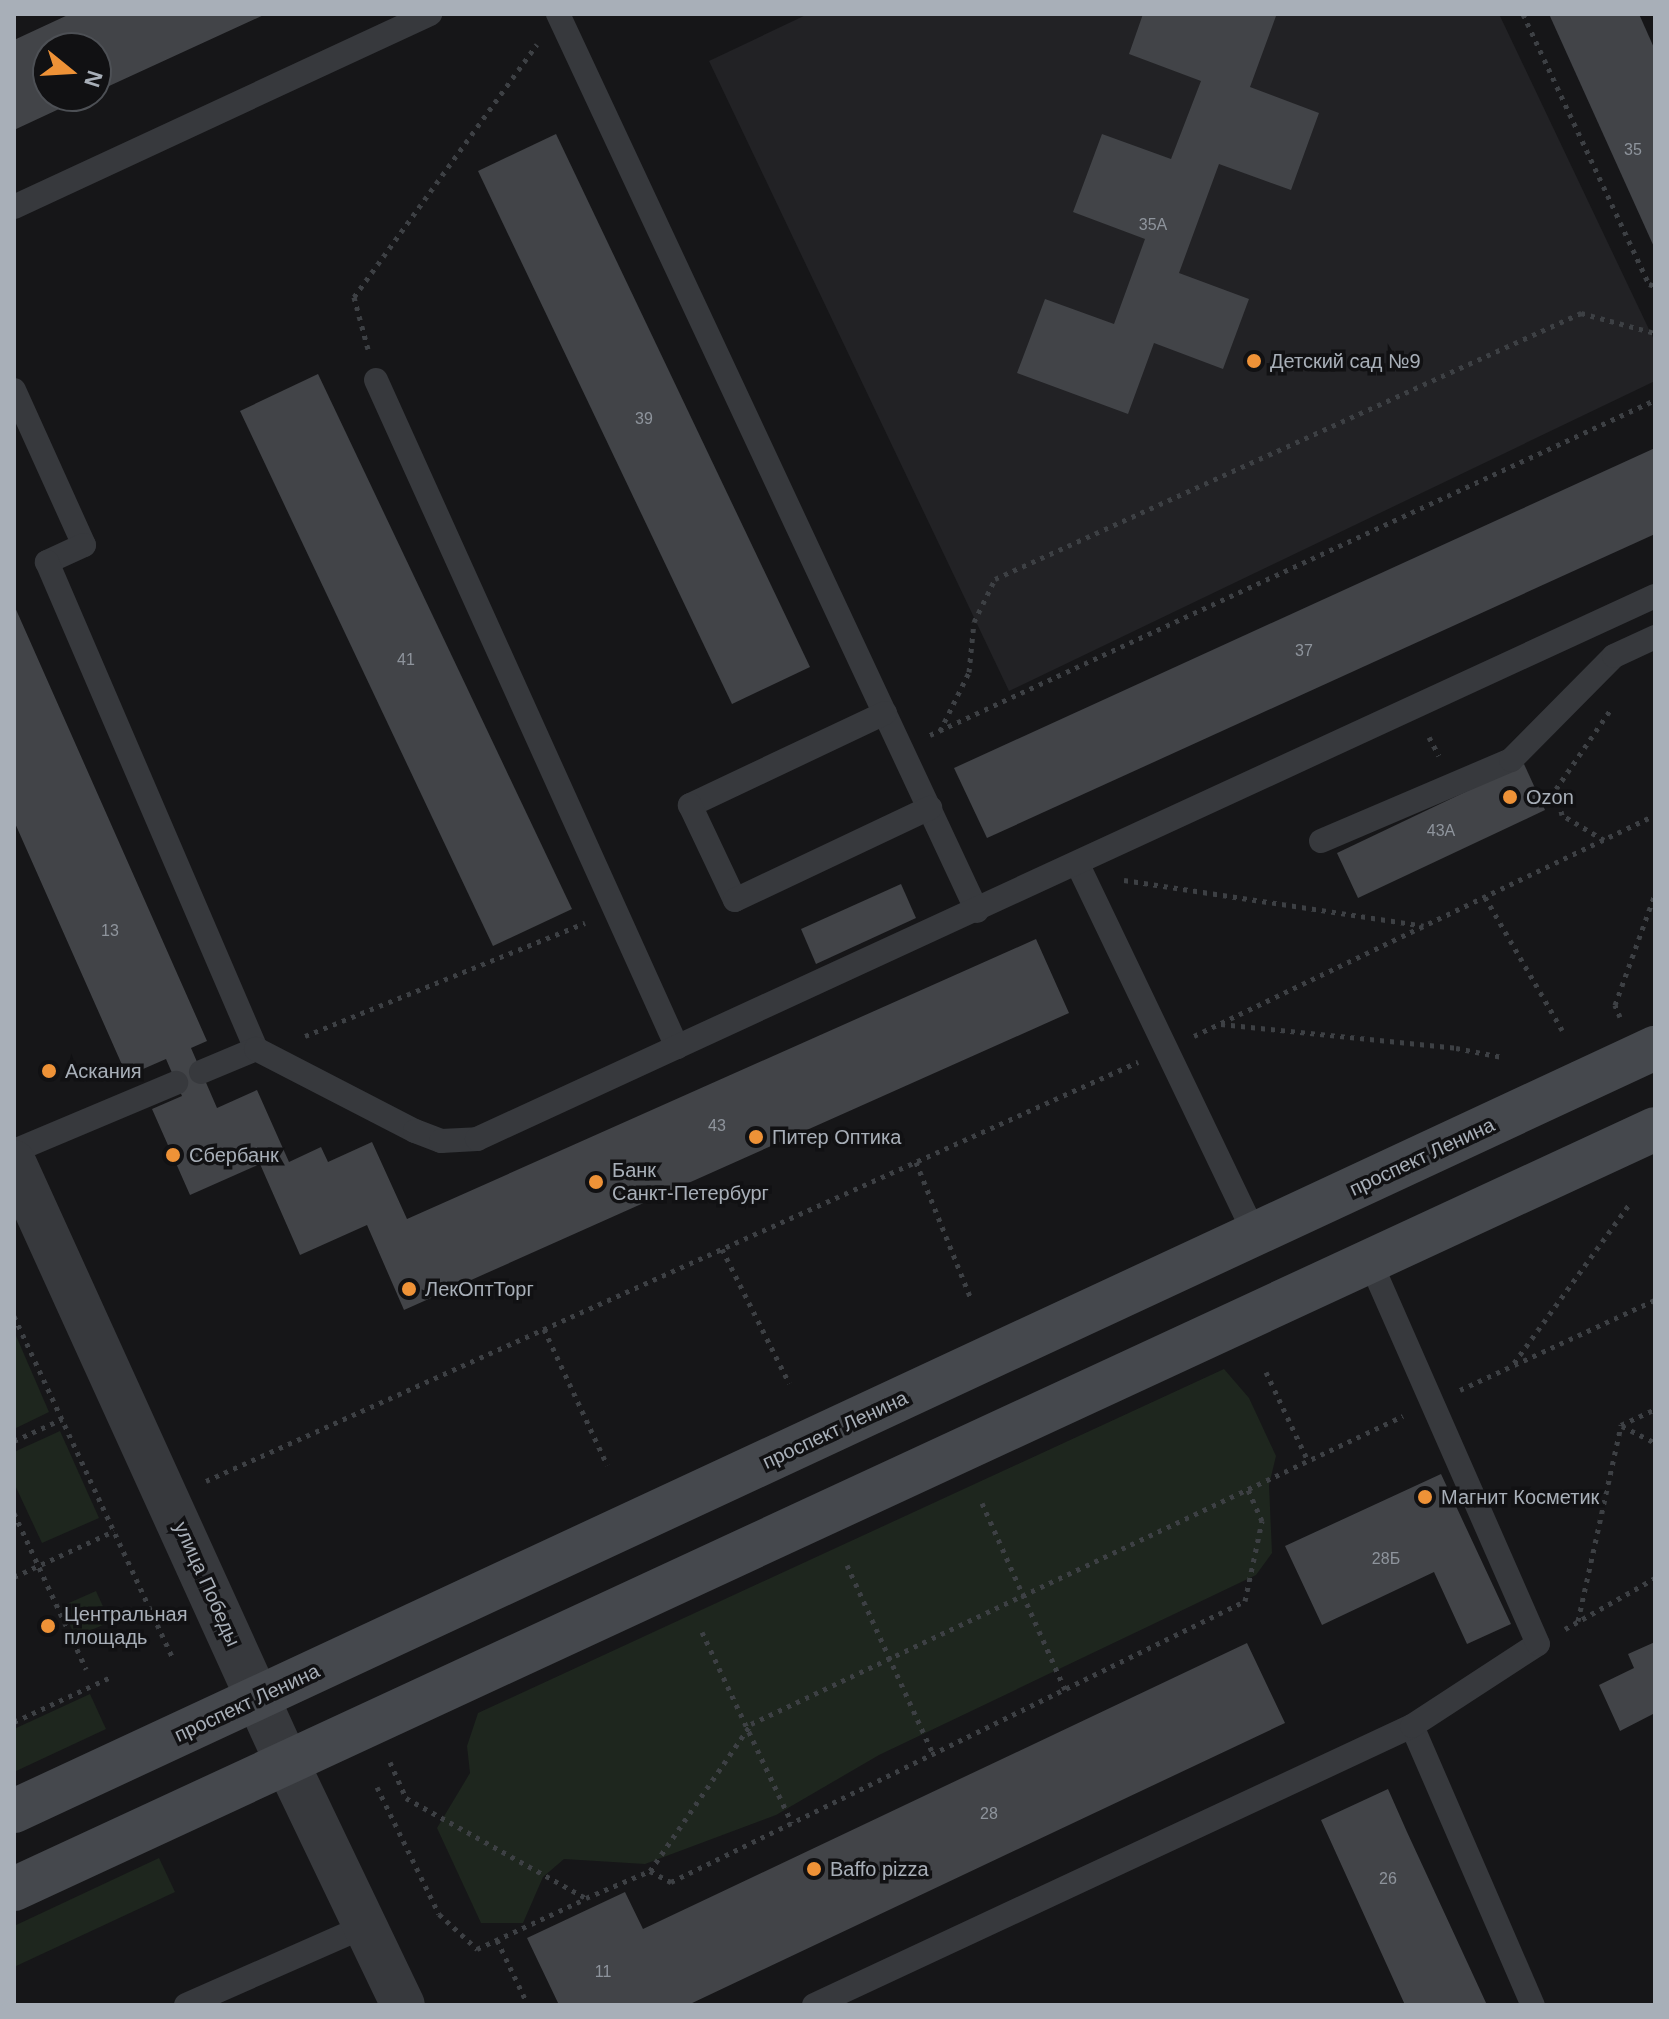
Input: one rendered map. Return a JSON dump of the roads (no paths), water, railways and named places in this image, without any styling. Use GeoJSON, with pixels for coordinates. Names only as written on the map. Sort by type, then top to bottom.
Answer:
{"type":"FeatureCollection","features":[{"type":"Feature","properties":{"kind":"main road","name":"проспект Ленина"},"geometry":{"type":"LineString","coordinates":[[14,1811],[1655,1048]]}},
{"type":"Feature","properties":{"kind":"main road"},"geometry":{"type":"LineString","coordinates":[[14,1889],[1655,1129]]}},
{"type":"Feature","properties":{"kind":"street","name":"улица Победы"},"geometry":{"type":"LineString","coordinates":[[14,1162],[257,1698],[403,2005]]}},
{"type":"Feature","properties":{"kind":"lane"},"geometry":{"type":"LineString","coordinates":[[14,207],[430,14]]}},
{"type":"Feature","properties":{"kind":"lane"},"geometry":{"type":"LineString","coordinates":[[558,14],[977,911]]}},
{"type":"Feature","properties":{"kind":"lane"},"geometry":{"type":"LineString","coordinates":[[376,380],[677,1047]]}},
{"type":"Feature","properties":{"kind":"lane"},"geometry":{"type":"LineString","coordinates":[[14,390],[84,545],[47,562],[260,1051],[441,1141],[477,1139],[1078,865],[1413,708],[1651,605]]}},
{"type":"Feature","properties":{"kind":"lane"},"geometry":{"type":"LineString","coordinates":[[1321,841],[1511,760],[1614,656],[1655,637]]}},
{"type":"Feature","properties":{"kind":"lane"},"geometry":{"type":"LineString","coordinates":[[885,713],[690,805],[735,900],[930,808]]}},
{"type":"Feature","properties":{"kind":"lane"},"geometry":{"type":"LineString","coordinates":[[1078,865],[1255,1235]]}},
{"type":"Feature","properties":{"kind":"lane"},"geometry":{"type":"LineString","coordinates":[[201,1072],[260,1051]]}},
{"type":"Feature","properties":{"kind":"lane"},"geometry":{"type":"LineString","coordinates":[[14,1151],[176,1083]]}},
{"type":"Feature","properties":{"kind":"lane"},"geometry":{"type":"LineString","coordinates":[[814,2005],[1412,1726],[1538,1644],[1370,1262]]}},
{"type":"Feature","properties":{"kind":"lane"},"geometry":{"type":"LineString","coordinates":[[1412,1726],[1533,2005]]}},
{"type":"Feature","properties":{"kind":"lane"},"geometry":{"type":"LineString","coordinates":[[186,2005],[365,1926]]}},
{"type":"Feature","properties":{"kind":"place","name":"Детский сад №9"},"geometry":{"type":"Point","coordinates":[1254,361]}},
{"type":"Feature","properties":{"kind":"place","name":"Ozon"},"geometry":{"type":"Point","coordinates":[1510,797]}},
{"type":"Feature","properties":{"kind":"place","name":"Аскания"},"geometry":{"type":"Point","coordinates":[49,1071]}},
{"type":"Feature","properties":{"kind":"place","name":"Питер Оптика"},"geometry":{"type":"Point","coordinates":[756,1137]}},
{"type":"Feature","properties":{"kind":"place","name":"Сбербанк"},"geometry":{"type":"Point","coordinates":[173,1155]}},
{"type":"Feature","properties":{"kind":"place","name":"Банк Санкт-Петербург"},"geometry":{"type":"Point","coordinates":[596,1182]}},
{"type":"Feature","properties":{"kind":"place","name":"ЛекОптТорг"},"geometry":{"type":"Point","coordinates":[409,1289]}},
{"type":"Feature","properties":{"kind":"place","name":"Магнит Косметик"},"geometry":{"type":"Point","coordinates":[1425,1497]}},
{"type":"Feature","properties":{"kind":"place","name":"Центральная площадь"},"geometry":{"type":"Point","coordinates":[48,1626]}},
{"type":"Feature","properties":{"kind":"place","name":"Baffo pizza"},"geometry":{"type":"Point","coordinates":[814,1869]}}]}
